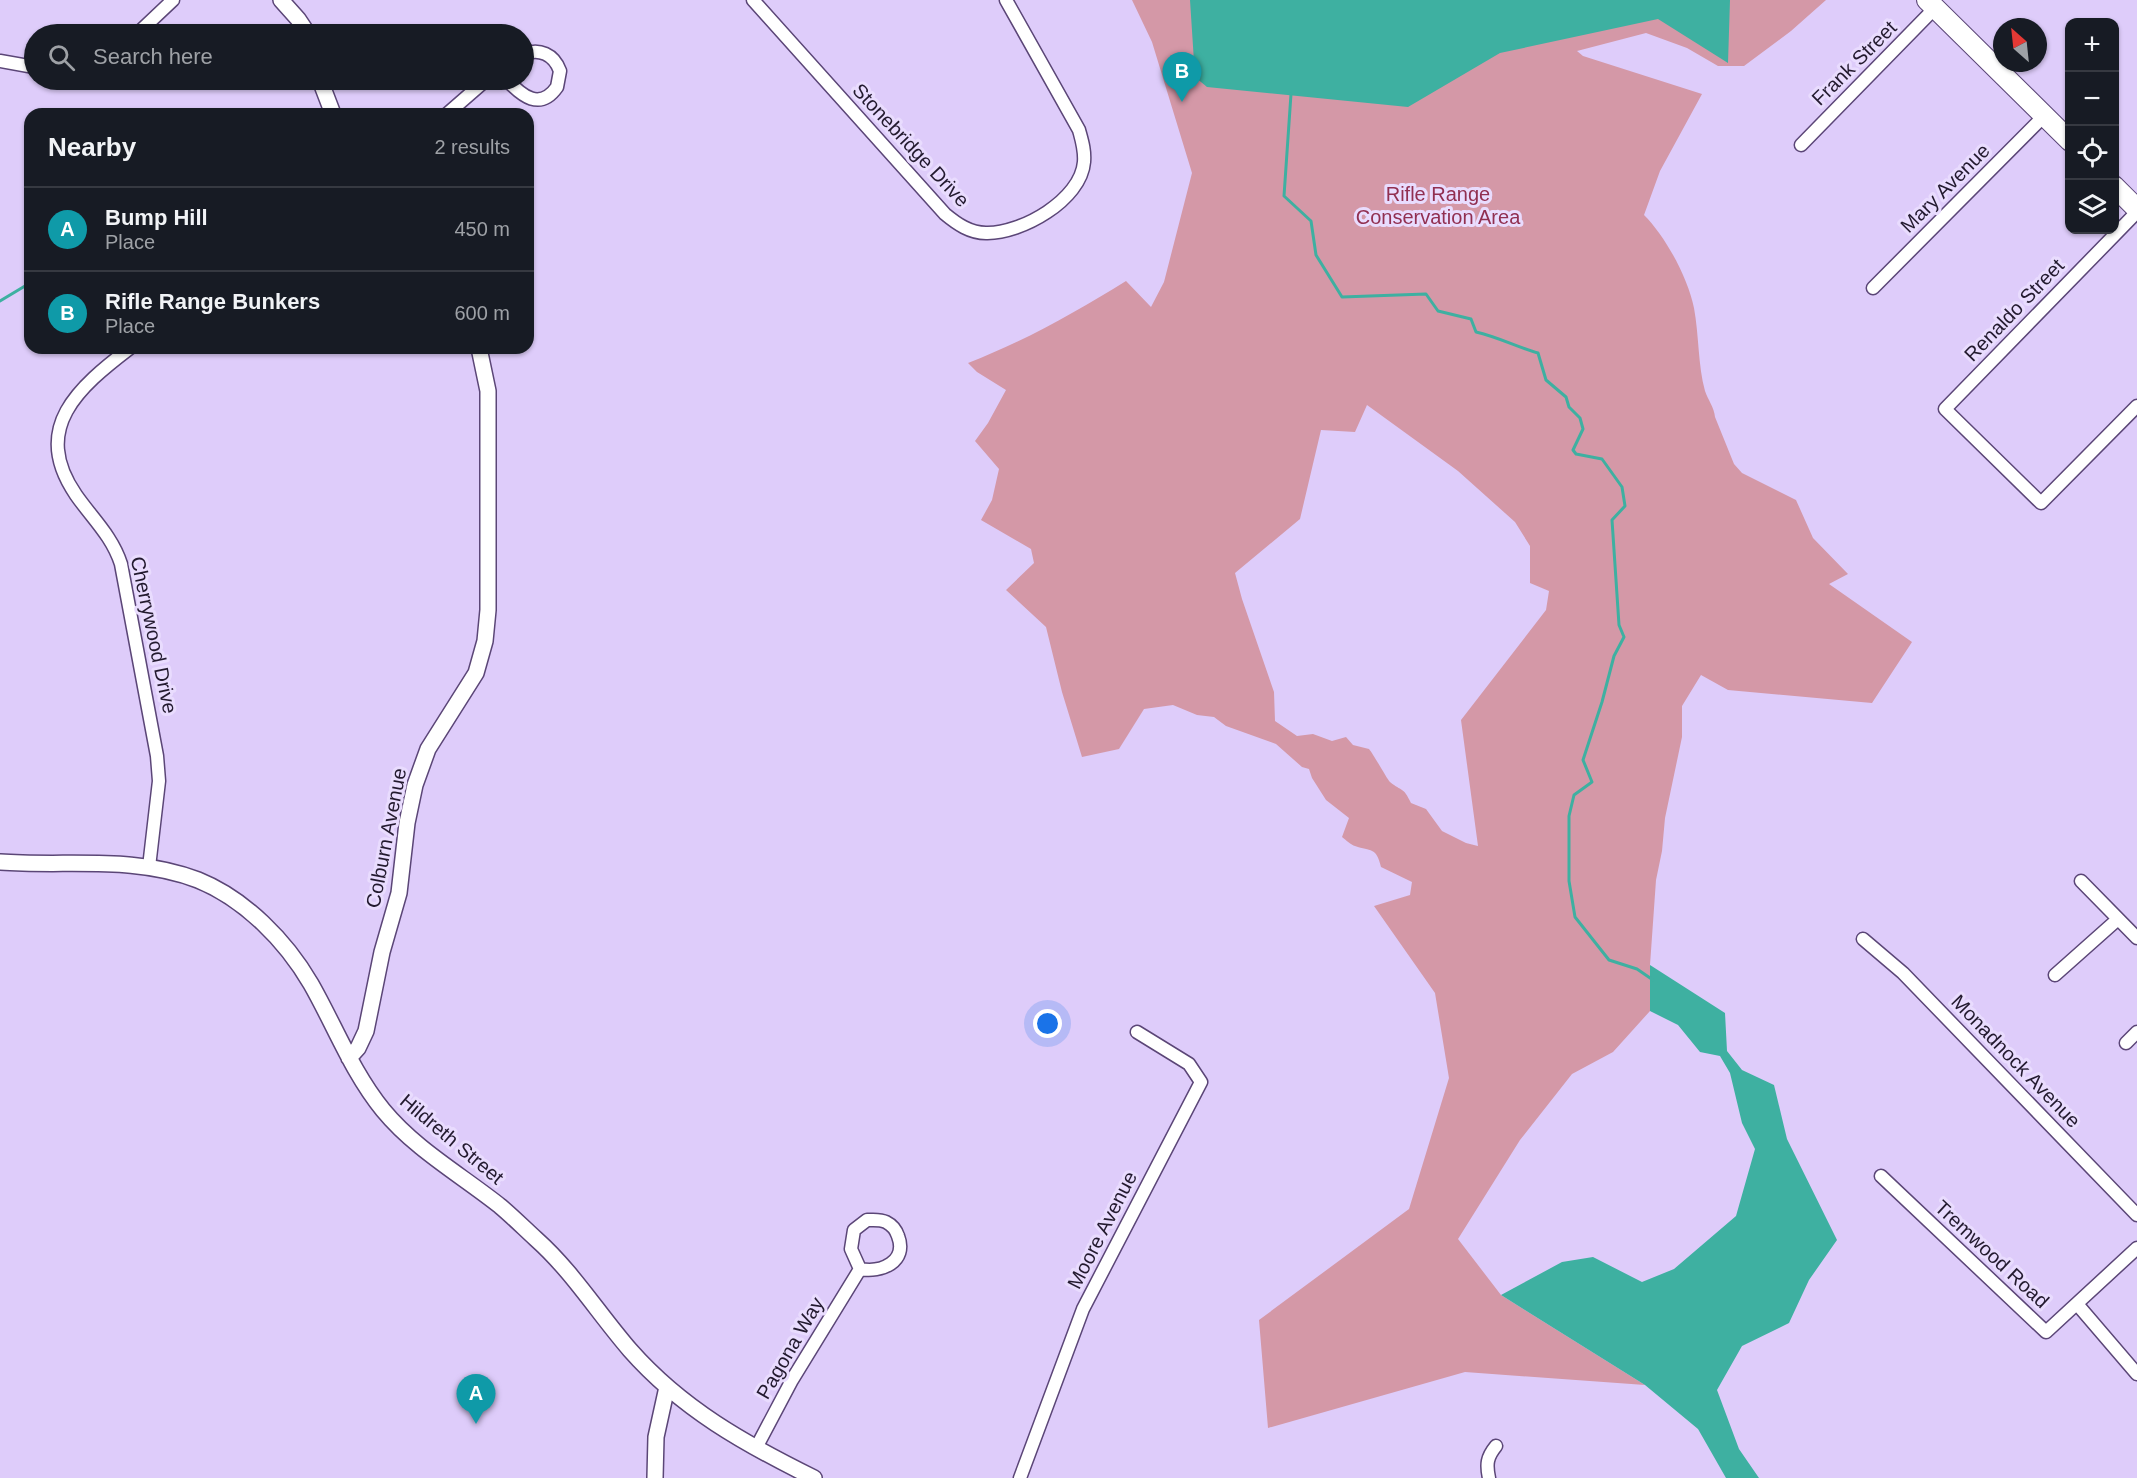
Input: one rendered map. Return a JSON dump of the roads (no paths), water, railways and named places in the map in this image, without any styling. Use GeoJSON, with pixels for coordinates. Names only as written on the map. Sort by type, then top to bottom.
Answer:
{"type":"FeatureCollection","features":[{"type":"Feature","properties":{"kind":"main road"},"geometry":{"type":"LineString","coordinates":[[1931,4],[2065,136]]}},
{"type":"Feature","properties":{"kind":"main road"},"geometry":{"type":"LineString","coordinates":[[2119,190],[2137,210]]}},
{"type":"Feature","properties":{"kind":"street"},"geometry":{"type":"LineString","coordinates":[[148,24],[173,0]]}},
{"type":"Feature","properties":{"kind":"street"},"geometry":{"type":"LineString","coordinates":[[281,0],[301,24]]}},
{"type":"Feature","properties":{"kind":"street","name":"Stonebridge Drive"},"geometry":{"type":"LineString","coordinates":[[753,0],[945,214],[969,230],[985,233],[1018,228],[1052,209],[1077,180],[1084,164],[1084,148],[1079,130],[1006,0]]}},
{"type":"Feature","properties":{"kind":"street","name":"Frank Street"},"geometry":{"type":"LineString","coordinates":[[1800,145],[1931,4]]}},
{"type":"Feature","properties":{"kind":"street"},"geometry":{"type":"LineString","coordinates":[[517,90],[533,99],[544,98],[557,87],[560,70],[551,57],[541,52],[534,53]]}},
{"type":"Feature","properties":{"kind":"street"},"geometry":{"type":"LineString","coordinates":[[0,62],[24,66]]}},
{"type":"Feature","properties":{"kind":"street"},"geometry":{"type":"LineString","coordinates":[[324,90],[331,108]]}},
{"type":"Feature","properties":{"kind":"street"},"geometry":{"type":"LineString","coordinates":[[454,108],[475,90]]}},
{"type":"Feature","properties":{"kind":"street","name":"Mary Avenue"},"geometry":{"type":"LineString","coordinates":[[1873,288],[2044,116]]}},
{"type":"Feature","properties":{"kind":"street","name":"Renaldo Street"},"geometry":{"type":"LineString","coordinates":[[2137,210],[1945,409],[2041,503],[2137,406]]}},
{"type":"Feature","properties":{"kind":"street","name":"Cherrywood Drive"},"geometry":{"type":"LineString","coordinates":[[122,354],[94,375],[78,392],[66,410],[60,426],[59,462],[75,494],[110,538],[121,564],[157,756],[159,781],[149,867]]}},
{"type":"Feature","properties":{"kind":"street","name":"Colburn Avenue"},"geometry":{"type":"LineString","coordinates":[[349,1058],[358,1048],[366,1031],[382,952],[399,892],[414,785],[428,749],[476,672],[485,641],[488,610],[488,391],[480,354]]}},
{"type":"Feature","properties":{"kind":"street","name":"Hildreth Street"},"geometry":{"type":"LineString","coordinates":[[0,862],[118,864],[149,867],[199,880],[235,901],[262,922],[286,948],[310,982],[349,1058],[383,1110],[405,1132],[500,1206],[539,1241],[630,1350],[667,1387],[696,1411],[756,1448],[814,1478]]}},
{"type":"Feature","properties":{"kind":"street"},"geometry":{"type":"LineString","coordinates":[[2081,881],[2137,938]]}},
{"type":"Feature","properties":{"kind":"street"},"geometry":{"type":"LineString","coordinates":[[2055,975],[2118,919]]}},
{"type":"Feature","properties":{"kind":"street","name":"Monadnock Avenue"},"geometry":{"type":"LineString","coordinates":[[1863,939],[1903,973],[2137,1215]]}},
{"type":"Feature","properties":{"kind":"street","name":"Moore Avenue"},"geometry":{"type":"LineString","coordinates":[[1020,1478],[1083,1309],[1201,1082],[1189,1064],[1137,1032]]}},
{"type":"Feature","properties":{"kind":"street"},"geometry":{"type":"LineString","coordinates":[[2126,1043],[2137,1032]]}},
{"type":"Feature","properties":{"kind":"street","name":"Tremwood Road"},"geometry":{"type":"LineString","coordinates":[[1881,1176],[2046,1332],[2077,1304]]}},
{"type":"Feature","properties":{"kind":"street"},"geometry":{"type":"LineString","coordinates":[[867,1220],[888,1223],[897,1233],[900,1241],[899,1255],[893,1263],[884,1268],[872,1271],[860,1269],[851,1249],[854,1230],[867,1220]]}},
{"type":"Feature","properties":{"kind":"street"},"geometry":{"type":"LineString","coordinates":[[2137,1248],[2077,1304],[2137,1374]]}},
{"type":"Feature","properties":{"kind":"street","name":"Pagona Way"},"geometry":{"type":"LineString","coordinates":[[756,1448],[792,1380],[860,1269]]}},
{"type":"Feature","properties":{"kind":"street"},"geometry":{"type":"LineString","coordinates":[[655,1478],[656,1437],[667,1387]]}},
{"type":"Feature","properties":{"kind":"street"},"geometry":{"type":"LineString","coordinates":[[1489,1478],[1487,1461],[1489,1454],[1496,1446]]}},
{"type":"Feature","properties":{"kind":"waterway"},"geometry":{"type":"LineString","coordinates":[[1291,94],[1284,196],[1311,221],[1316,255],[1342,297],[1426,294],[1438,311],[1471,319],[1476,332],[1538,353],[1546,380],[1566,397],[1569,407],[1580,418],[1583,429],[1573,450],[1576,454],[1602,459],[1622,487],[1625,506],[1612,520],[1619,625],[1624,637],[1614,656],[1583,760],[1592,782],[1574,795],[1569,816],[1569,881],[1575,917],[1609,960],[1637,969],[1653,980]]}},
{"type":"Feature","properties":{"kind":"waterway"},"geometry":{"type":"LineString","coordinates":[[0,301],[24,287]]}},
{"type":"Feature","properties":{"kind":"place","name":"Rifle Range Bunkers"},"geometry":{"type":"Point","coordinates":[1182,102]}},
{"type":"Feature","properties":{"kind":"place","name":"Bump Hill"},"geometry":{"type":"Point","coordinates":[476,1424]}},
{"type":"Feature","properties":{"kind":"park label","name":"Rifle Range Conservation Area"},"geometry":{"type":"Point","coordinates":[1438,206]}}]}
